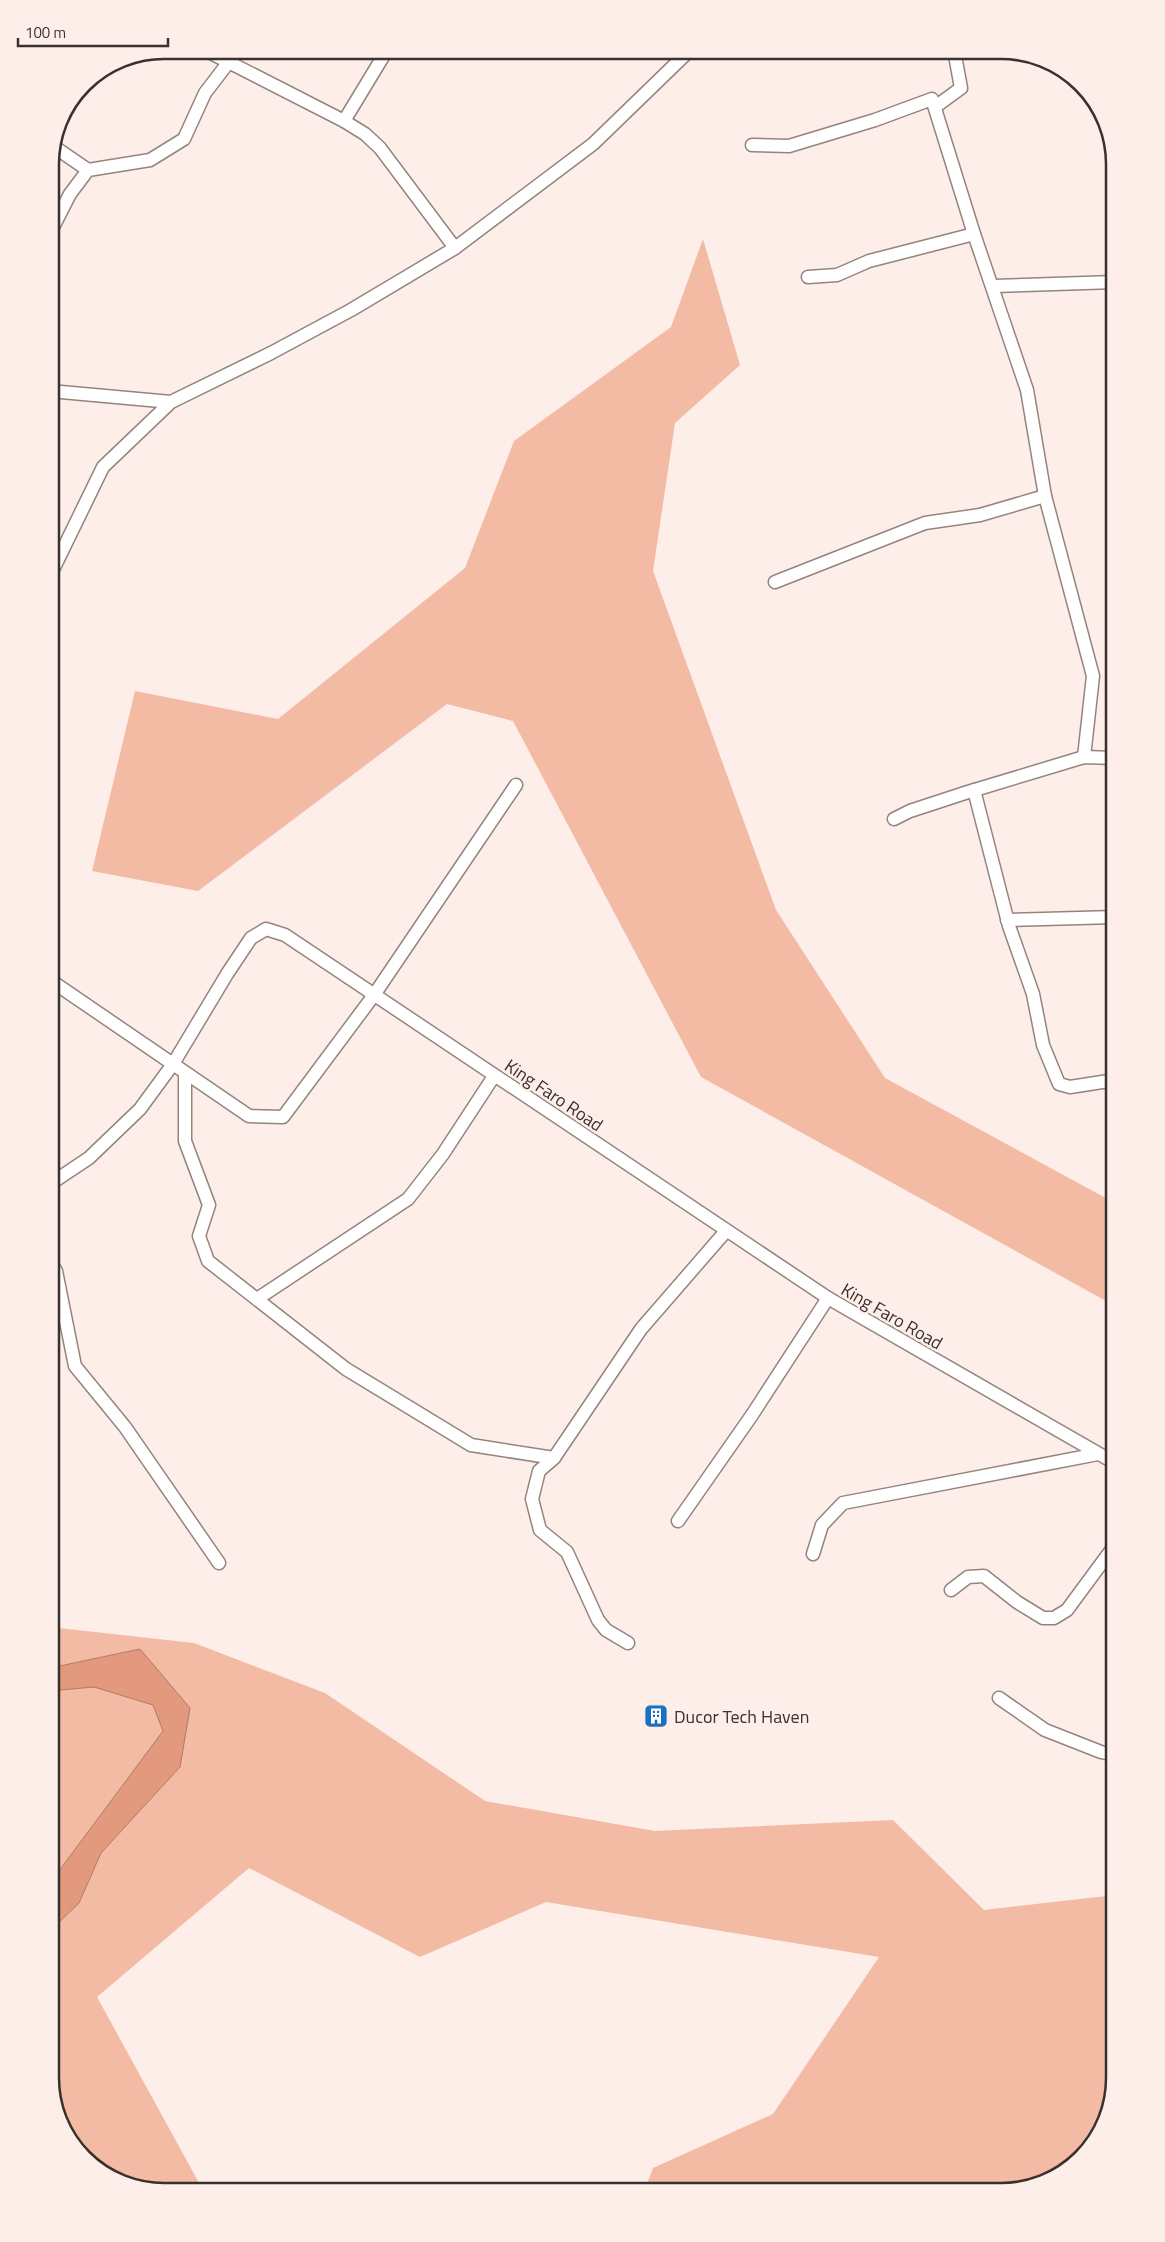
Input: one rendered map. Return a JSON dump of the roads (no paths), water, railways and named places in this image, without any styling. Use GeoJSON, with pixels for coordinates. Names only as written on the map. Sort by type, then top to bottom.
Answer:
{"type":"FeatureCollection","features":[{"type":"Feature","properties":{"kind":"street"},"geometry":{"type":"LineString","coordinates":[[220,59],[344,121],[365,134],[380,148],[455,248]]}},
{"type":"Feature","properties":{"kind":"street"},"geometry":{"type":"LineString","coordinates":[[344,121],[382,59]]}},
{"type":"Feature","properties":{"kind":"street"},"geometry":{"type":"LineString","coordinates":[[59,557],[103,467],[171,402],[271,353],[351,310],[455,248],[593,144],[681,59]]}},
{"type":"Feature","properties":{"kind":"street"},"geometry":{"type":"LineString","coordinates":[[935,107],[961,88],[956,59]]}},
{"type":"Feature","properties":{"kind":"street"},"geometry":{"type":"LineString","coordinates":[[60,151],[88,170],[150,160],[184,139],[205,93],[228,64]]}},
{"type":"Feature","properties":{"kind":"street"},"geometry":{"type":"LineString","coordinates":[[752,145],[789,146],[875,120],[932,99],[974,234],[1027,390],[1045,496],[1093,676],[1084,757]]}},
{"type":"Feature","properties":{"kind":"street"},"geometry":{"type":"LineString","coordinates":[[59,215],[70,194],[88,170]]}},
{"type":"Feature","properties":{"kind":"street"},"geometry":{"type":"LineString","coordinates":[[808,277],[837,275],[869,261],[974,234]]}},
{"type":"Feature","properties":{"kind":"street"},"geometry":{"type":"LineString","coordinates":[[993,286],[1106,282]]}},
{"type":"Feature","properties":{"kind":"street"},"geometry":{"type":"LineString","coordinates":[[59,392],[171,402]]}},
{"type":"Feature","properties":{"kind":"street"},"geometry":{"type":"LineString","coordinates":[[775,582],[925,523],[980,515],[1045,496]]}},
{"type":"Feature","properties":{"kind":"street"},"geometry":{"type":"LineString","coordinates":[[894,819],[910,811],[974,790],[1084,757],[1106,758]]}},
{"type":"Feature","properties":{"kind":"street"},"geometry":{"type":"LineString","coordinates":[[59,986],[249,1116],[283,1117],[374,995],[516,785]]}},
{"type":"Feature","properties":{"kind":"street"},"geometry":{"type":"LineString","coordinates":[[974,790],[1007,920],[1033,994],[1043,1045],[1059,1084],[1070,1087],[1106,1081]]}},
{"type":"Feature","properties":{"kind":"street"},"geometry":{"type":"LineString","coordinates":[[1007,920],[1106,917]]}},
{"type":"Feature","properties":{"kind":"street","name":"King Faro Road"},"geometry":{"type":"LineString","coordinates":[[59,1178],[89,1158],[140,1109],[173,1064],[226,974],[251,938],[266,929],[285,935],[828,1298],[1106,1458]]}},
{"type":"Feature","properties":{"kind":"street"},"geometry":{"type":"LineString","coordinates":[[185,1073],[186,1140],[210,1205],[199,1236],[208,1261],[346,1369],[471,1445],[554,1458]]}},
{"type":"Feature","properties":{"kind":"street"},"geometry":{"type":"LineString","coordinates":[[257,1299],[408,1199],[443,1154],[494,1076]]}},
{"type":"Feature","properties":{"kind":"street"},"geometry":{"type":"LineString","coordinates":[[628,1643],[606,1630],[598,1620],[567,1552],[540,1530],[532,1499],[539,1471],[554,1458],[641,1329],[726,1231]]}},
{"type":"Feature","properties":{"kind":"street"},"geometry":{"type":"LineString","coordinates":[[59,1286],[75,1366],[125,1427],[220,1564]]}},
{"type":"Feature","properties":{"kind":"street"},"geometry":{"type":"LineString","coordinates":[[678,1521],[752,1415],[828,1298]]}},
{"type":"Feature","properties":{"kind":"street"},"geometry":{"type":"LineString","coordinates":[[813,1554],[822,1525],[843,1503],[1098,1454]]}},
{"type":"Feature","properties":{"kind":"street"},"geometry":{"type":"LineString","coordinates":[[951,1590],[968,1576],[984,1576],[1017,1602],[1043,1618],[1054,1618],[1068,1610],[1106,1557]]}},
{"type":"Feature","properties":{"kind":"street"},"geometry":{"type":"LineString","coordinates":[[999,1698],[1045,1730],[1106,1753]]}},
{"type":"Feature","properties":{"kind":"place","name":"Ducor Tech Haven"},"geometry":{"type":"Point","coordinates":[656,1716]}}]}
